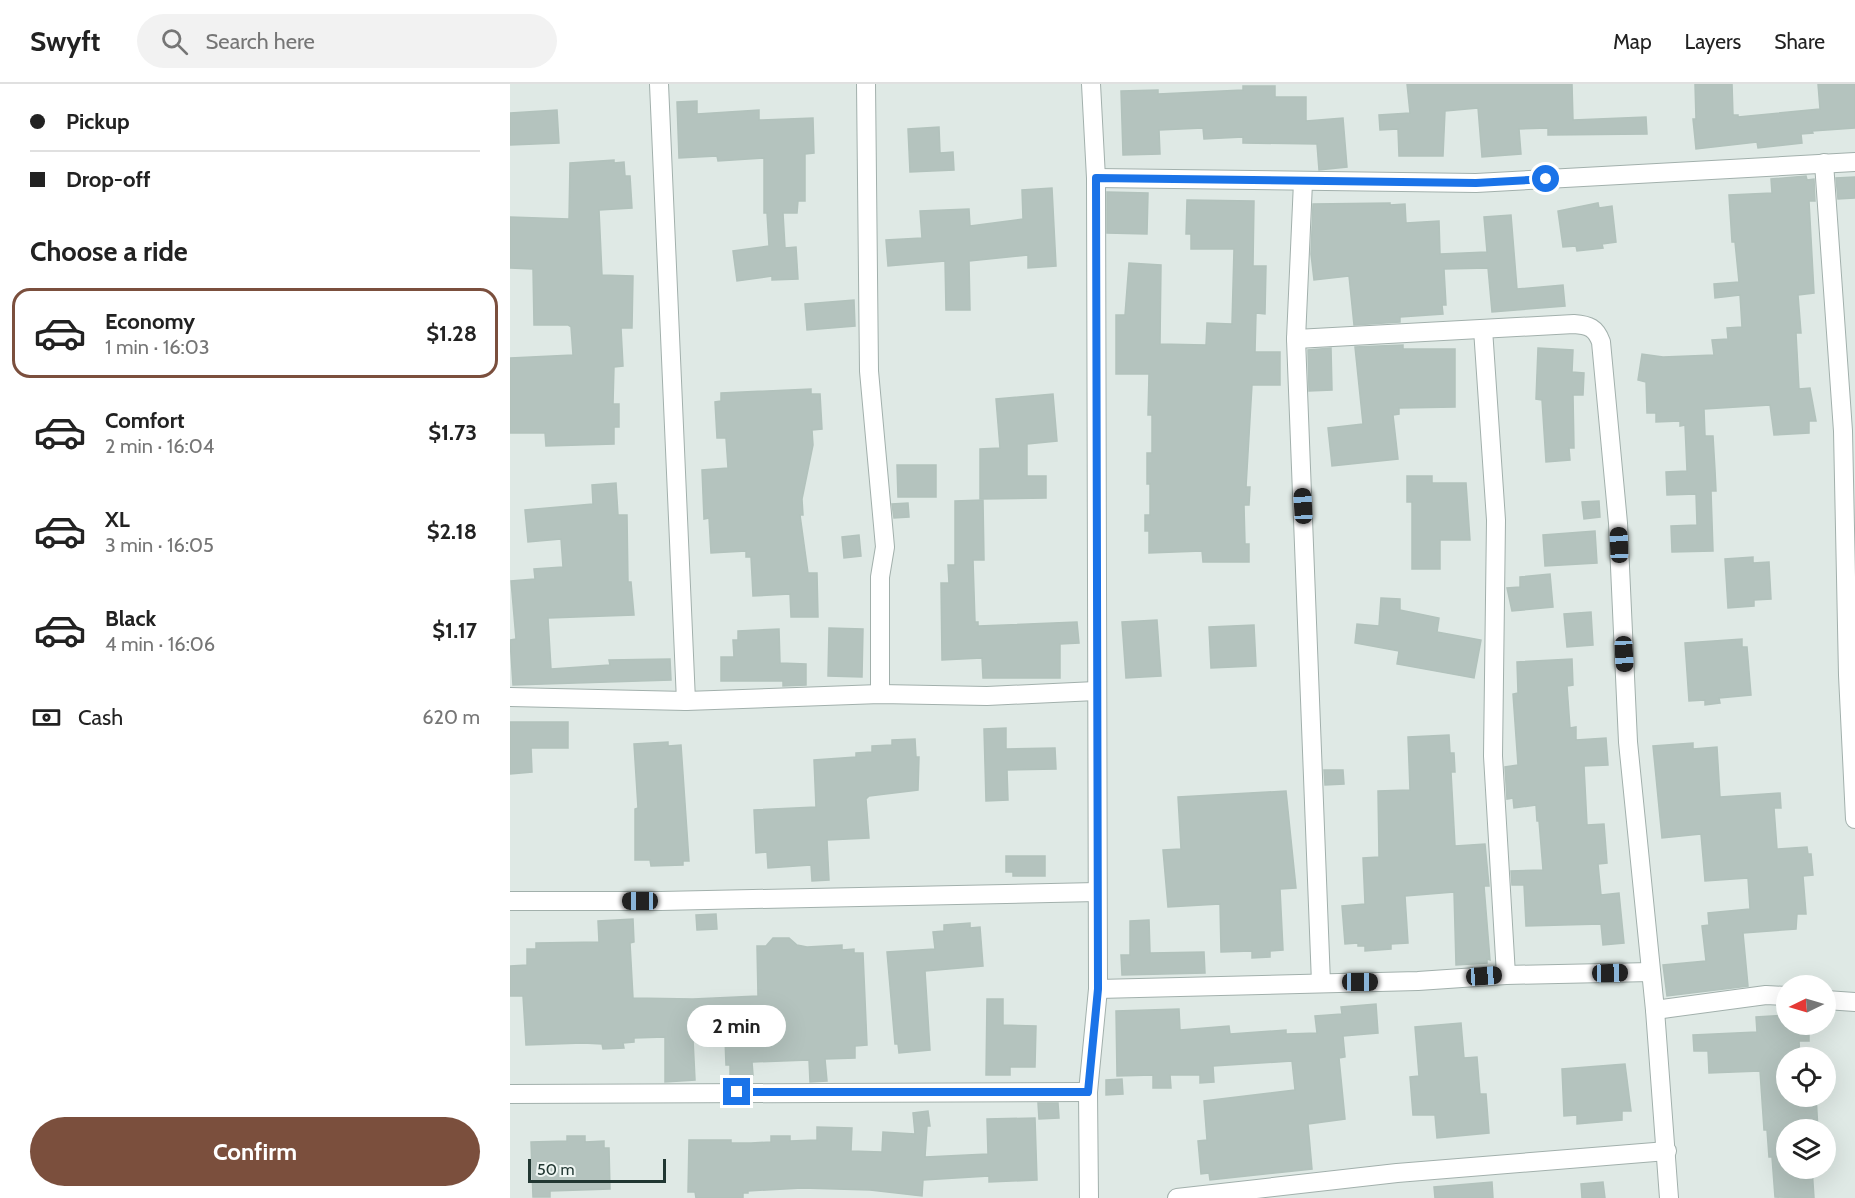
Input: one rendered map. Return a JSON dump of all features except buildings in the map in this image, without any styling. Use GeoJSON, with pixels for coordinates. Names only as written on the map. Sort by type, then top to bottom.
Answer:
{"type":"FeatureCollection","features":[{"type":"Feature","properties":{"kind":"street"},"geometry":{"type":"LineString","coordinates":[[659,84],[686,701]]}},
{"type":"Feature","properties":{"kind":"street"},"geometry":{"type":"LineString","coordinates":[[866,84],[869,371],[885,548],[880,577],[880,694]]}},
{"type":"Feature","properties":{"kind":"street"},"geometry":{"type":"LineString","coordinates":[[1089,1198],[1088,1092],[1098,989],[1096,178],[1091,84]]}},
{"type":"Feature","properties":{"kind":"street"},"geometry":{"type":"LineString","coordinates":[[1096,178],[1476,183],[1855,162]]}},
{"type":"Feature","properties":{"kind":"street"},"geometry":{"type":"LineString","coordinates":[[1824,164],[1843,431],[1848,675],[1855,819]]}},
{"type":"Feature","properties":{"kind":"street"},"geometry":{"type":"LineString","coordinates":[[1303,182],[1296,339],[1321,982]]}},
{"type":"Feature","properties":{"kind":"street"},"geometry":{"type":"LineString","coordinates":[[1296,339],[1583,324],[1598,332],[1601,342],[1618,523],[1628,741],[1655,1010],[1669,1198]]}},
{"type":"Feature","properties":{"kind":"street"},"geometry":{"type":"LineString","coordinates":[[1483,329],[1496,520],[1493,756],[1506,975]]}},
{"type":"Feature","properties":{"kind":"street"},"geometry":{"type":"LineString","coordinates":[[510,697],[686,701],[880,694],[987,696],[1096,691]]}},
{"type":"Feature","properties":{"kind":"street"},"geometry":{"type":"LineString","coordinates":[[510,901],[673,901],[1097,892]]}},
{"type":"Feature","properties":{"kind":"street"},"geometry":{"type":"LineString","coordinates":[[1098,989],[1418,981],[1506,975],[1651,972]]}},
{"type":"Feature","properties":{"kind":"street"},"geometry":{"type":"LineString","coordinates":[[1655,1010],[1776,996]]}},
{"type":"Feature","properties":{"kind":"street"},"geometry":{"type":"LineString","coordinates":[[1836,1001],[1855,1002]]}},
{"type":"Feature","properties":{"kind":"street"},"geometry":{"type":"LineString","coordinates":[[510,1094],[1088,1092]]}},
{"type":"Feature","properties":{"kind":"street"},"geometry":{"type":"LineString","coordinates":[[1176,1198],[1397,1173],[1667,1151]]}},
{"type":"Feature","properties":{"kind":"route"},"geometry":{"type":"LineString","coordinates":[[737,1092],[1088,1092],[1098,989],[1096,178],[1476,183],[1546,179]]}}]}
